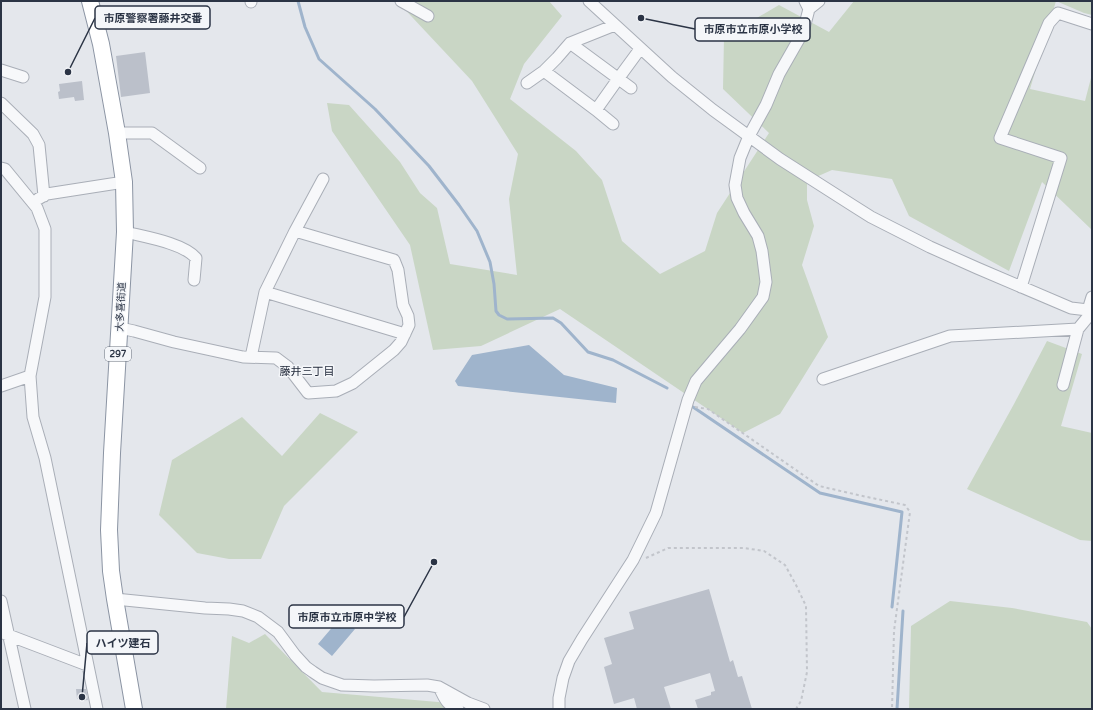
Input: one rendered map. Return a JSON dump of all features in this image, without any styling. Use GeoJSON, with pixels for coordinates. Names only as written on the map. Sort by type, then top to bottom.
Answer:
{"type":"FeatureCollection","features":[{"type":"Feature","properties":{"kind":"highway","name":"大多喜街道"},"geometry":{"type":"LineString","coordinates":[[90,1],[117,133],[124,182],[125,232],[109,530],[111,571],[134,709]]}},
{"type":"Feature","properties":{"kind":"street"},"geometry":{"type":"LineString","coordinates":[[401,1],[428,16]]}},
{"type":"Feature","properties":{"kind":"street"},"geometry":{"type":"LineString","coordinates":[[589,1],[640,49],[713,110],[785,162],[871,217],[936,250],[976,268],[1071,308],[1091,311]]}},
{"type":"Feature","properties":{"kind":"street"},"geometry":{"type":"LineString","coordinates":[[559,709],[559,698],[563,678],[569,661],[633,560],[656,513],[686,405],[696,381],[740,329],[763,297],[766,282],[762,251],[758,236],[744,213],[735,185],[740,158],[749,136],[766,105],[779,74],[803,32],[807,5],[819,1]]}},
{"type":"Feature","properties":{"kind":"street"},"geometry":{"type":"LineString","coordinates":[[1021,287],[1060,158],[1000,138],[1049,23],[1058,13],[1092,24]]}},
{"type":"Feature","properties":{"kind":"street"},"geometry":{"type":"LineString","coordinates":[[527,84],[544,71],[570,43],[615,25]]}},
{"type":"Feature","properties":{"kind":"street"},"geometry":{"type":"LineString","coordinates":[[570,43],[631,88]]}},
{"type":"Feature","properties":{"kind":"street"},"geometry":{"type":"LineString","coordinates":[[596,110],[640,49]]}},
{"type":"Feature","properties":{"kind":"street"},"geometry":{"type":"LineString","coordinates":[[1,70],[23,77]]}},
{"type":"Feature","properties":{"kind":"street"},"geometry":{"type":"LineString","coordinates":[[544,71],[613,124]]}},
{"type":"Feature","properties":{"kind":"street"},"geometry":{"type":"LineString","coordinates":[[1,103],[33,134],[39,145],[44,196]]}},
{"type":"Feature","properties":{"kind":"street"},"geometry":{"type":"LineString","coordinates":[[117,133],[152,133],[200,168]]}},
{"type":"Feature","properties":{"kind":"street"},"geometry":{"type":"LineString","coordinates":[[1,168],[5,169],[37,208],[45,229],[45,297],[30,376],[33,417],[45,458],[97,709]]}},
{"type":"Feature","properties":{"kind":"street"},"geometry":{"type":"LineString","coordinates":[[251,357],[265,292],[323,179]]}},
{"type":"Feature","properties":{"kind":"street"},"geometry":{"type":"LineString","coordinates":[[32,202],[47,194],[124,182]]}},
{"type":"Feature","properties":{"kind":"street"},"geometry":{"type":"LineString","coordinates":[[120,328],[174,342],[243,357],[276,358],[288,367],[308,393],[336,391],[352,383],[394,350],[401,342],[409,325],[408,316],[403,305],[398,270],[394,260],[295,231]]}},
{"type":"Feature","properties":{"kind":"street"},"geometry":{"type":"LineString","coordinates":[[125,232],[175,245],[192,253],[196,258],[194,280]]}},
{"type":"Feature","properties":{"kind":"street"},"geometry":{"type":"LineString","coordinates":[[265,292],[405,334]]}},
{"type":"Feature","properties":{"kind":"street"},"geometry":{"type":"LineString","coordinates":[[1063,385],[1078,329],[1091,311],[1092,297]]}},
{"type":"Feature","properties":{"kind":"street"},"geometry":{"type":"LineString","coordinates":[[824,379],[950,336],[1078,329]]}},
{"type":"Feature","properties":{"kind":"street"},"geometry":{"type":"LineString","coordinates":[[1,386],[30,376]]}},
{"type":"Feature","properties":{"kind":"street"},"geometry":{"type":"LineString","coordinates":[[115,599],[243,611],[258,618],[278,632],[295,655],[313,672],[322,678],[342,685],[374,686],[427,684],[439,687],[468,703],[484,709]]}},
{"type":"Feature","properties":{"kind":"street"},"geometry":{"type":"LineString","coordinates":[[1,601],[5,633],[25,709]]}},
{"type":"Feature","properties":{"kind":"street"},"geometry":{"type":"LineString","coordinates":[[5,633],[87,665]]}},
{"type":"Feature","properties":{"kind":"street"},"geometry":{"type":"LineString","coordinates":[[439,687],[445,700],[450,705],[458,709]]}},
{"type":"Feature","properties":{"kind":"path"},"geometry":{"type":"LineString","coordinates":[[686,405],[708,409],[819,486],[905,504],[910,512],[894,631],[892,709]]}},
{"type":"Feature","properties":{"kind":"path"},"geometry":{"type":"LineString","coordinates":[[633,560],[644,559],[668,548],[744,548],[764,551],[785,565],[806,606],[807,672],[801,701],[796,709]]}},
{"type":"Feature","properties":{"kind":"green space"},"geometry":{"type":"Polygon","coordinates":[[[397,1],[549,1],[562,16],[524,64],[510,99],[576,151],[602,180],[622,241],[660,274],[705,251],[717,213],[769,133],[723,89],[724,37],[779,5],[829,32],[854,1],[1056,1],[1030,89],[1085,101],[1092,74],[1092,230],[1042,182],[1009,271],[909,216],[892,179],[832,170],[807,181],[807,200],[814,226],[802,265],[828,337],[780,414],[743,433],[560,309],[481,346],[433,350],[410,245],[332,131],[327,103],[349,105],[400,162],[420,193],[437,208],[450,264],[517,275],[509,199],[518,154],[472,81],[397,1]]]}},
{"type":"Feature","properties":{"kind":"green space"},"geometry":{"type":"Polygon","coordinates":[[[1056,1],[1092,1],[1092,15],[1084,13],[1056,1]]]}},
{"type":"Feature","properties":{"kind":"green space"},"geometry":{"type":"Polygon","coordinates":[[[1047,341],[1082,354],[1061,426],[1092,433],[1092,541],[1080,540],[967,489],[1047,341]]]}},
{"type":"Feature","properties":{"kind":"green space"},"geometry":{"type":"Polygon","coordinates":[[[320,413],[358,432],[284,506],[261,559],[229,559],[197,553],[159,515],[172,460],[242,417],[282,456],[320,413]]]}},
{"type":"Feature","properties":{"kind":"green space"},"geometry":{"type":"Polygon","coordinates":[[[950,601],[1012,608],[1087,622],[1092,629],[1092,709],[909,709],[911,626],[950,601]]]}},
{"type":"Feature","properties":{"kind":"green space"},"geometry":{"type":"Polygon","coordinates":[[[265,634],[322,692],[461,704],[474,709],[226,709],[232,636],[249,643],[265,634]]]}},
{"type":"Feature","properties":{"kind":"water"},"geometry":{"type":"Polygon","coordinates":[[[529,345],[564,375],[617,388],[616,403],[458,386],[455,381],[472,355],[529,345]]]}},
{"type":"Feature","properties":{"kind":"water"},"geometry":{"type":"Polygon","coordinates":[[[341,617],[355,629],[332,656],[318,644],[341,617]]]}},
{"type":"Feature","properties":{"kind":"building"},"geometry":{"type":"Polygon","coordinates":[[[145,52],[150,93],[121,97],[116,56],[145,52]]]}},
{"type":"Feature","properties":{"kind":"building"},"geometry":{"type":"Polygon","coordinates":[[[82,81],[84,100],[75,101],[74,97],[59,99],[59,84],[82,81]]]}},
{"type":"Feature","properties":{"kind":"building"},"geometry":{"type":"Polygon","coordinates":[[[709,589],[730,662],[733,660],[738,677],[742,676],[752,709],[698,709],[695,700],[711,695],[711,692],[715,691],[710,673],[664,687],[671,709],[637,709],[634,698],[614,704],[604,667],[612,664],[604,638],[634,629],[629,612],[709,589]]]}},
{"type":"Feature","properties":{"kind":"building"},"geometry":{"type":"Polygon","coordinates":[[[76,689],[86,689],[88,700],[80,701],[80,699],[77,699],[76,689]]]}},
{"type":"Feature","properties":{"kind":"waterway"},"geometry":{"type":"LineString","coordinates":[[298,1],[305,27],[319,59],[375,109],[429,166],[477,231],[490,262],[494,284],[496,311],[499,315],[507,319],[553,318],[561,323],[588,352],[613,360],[667,388]]}},
{"type":"Feature","properties":{"kind":"waterway"},"geometry":{"type":"LineString","coordinates":[[693,407],[820,493],[902,512],[892,607]]}},
{"type":"Feature","properties":{"kind":"waterway"},"geometry":{"type":"LineString","coordinates":[[897,709],[903,611]]}},
{"type":"Feature","properties":{"kind":"place","name":"市原市立市原小学校"},"geometry":{"type":"Point","coordinates":[641,18]}},
{"type":"Feature","properties":{"kind":"place","name":"市原警察署藤井交番"},"geometry":{"type":"Point","coordinates":[68,72]}},
{"type":"Feature","properties":{"kind":"place","name":"市原市立市原中学校"},"geometry":{"type":"Point","coordinates":[434,562]}},
{"type":"Feature","properties":{"kind":"place","name":"ハイツ建石"},"geometry":{"type":"Point","coordinates":[82,697]}},
{"type":"Feature","properties":{"kind":"district","name":"藤井三丁目"},"geometry":{"type":"Point","coordinates":[307,371]}}]}
